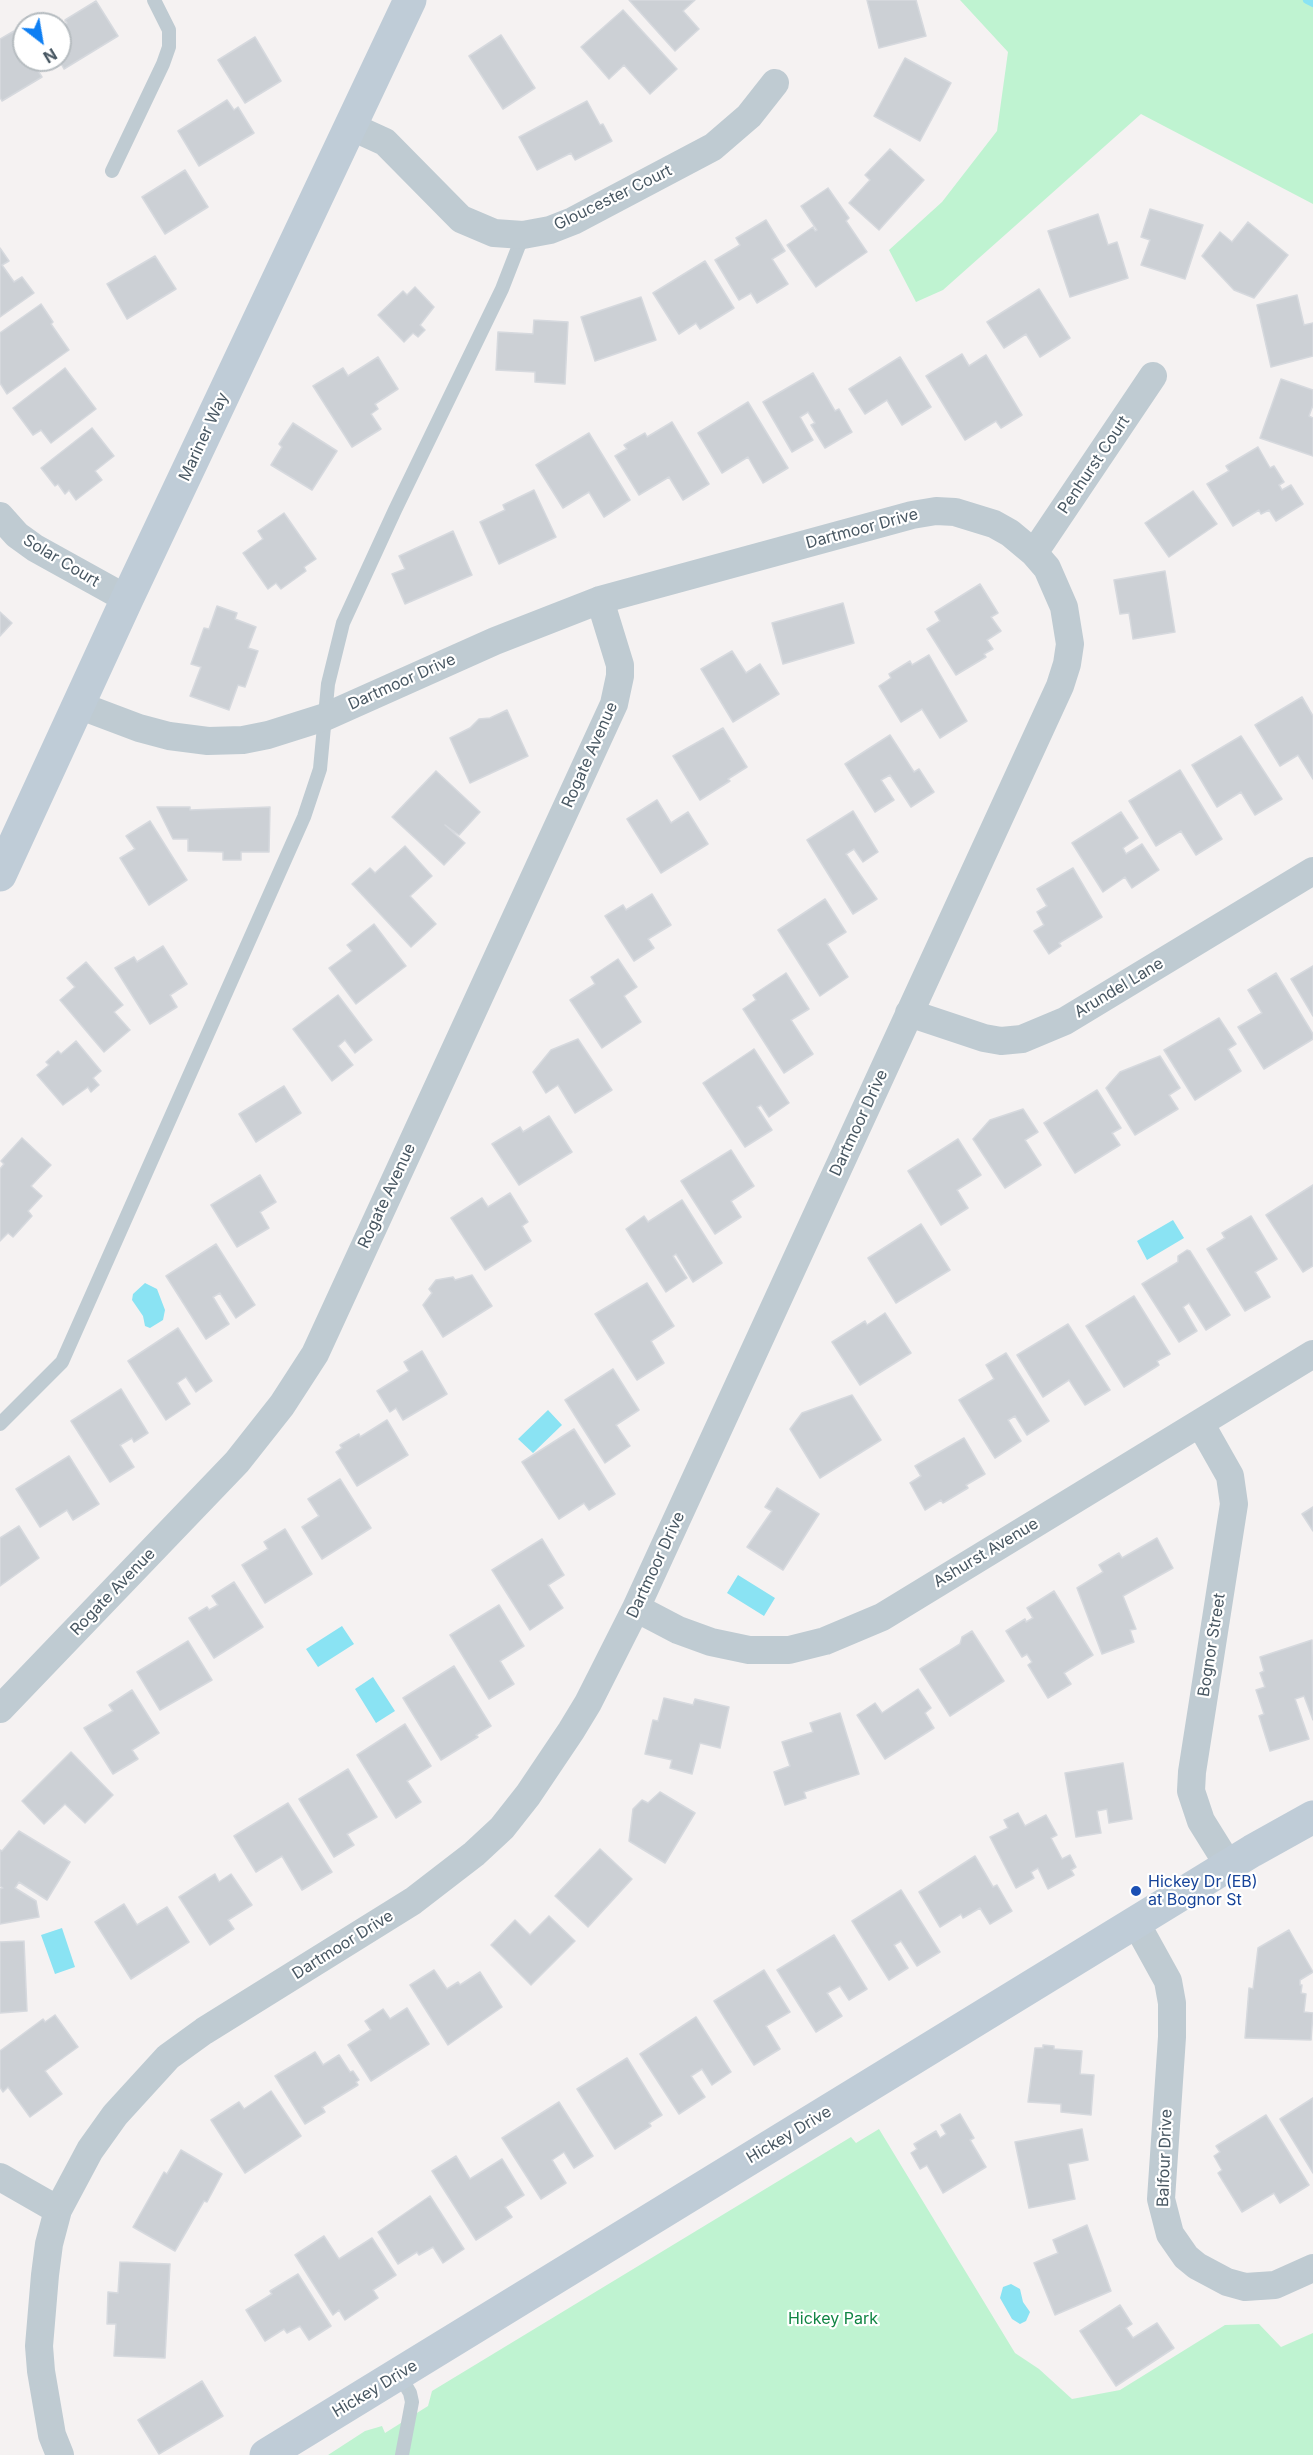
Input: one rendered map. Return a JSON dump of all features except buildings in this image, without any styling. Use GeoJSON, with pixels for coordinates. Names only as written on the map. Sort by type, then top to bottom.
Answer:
{"type":"FeatureCollection","features":[{"type":"Feature","properties":{"kind":"street","name":"Mariner Way"},"geometry":{"type":"LineString","coordinates":[[0,875],[127,599],[410,0]]}},
{"type":"Feature","properties":{"kind":"street","name":"Gloucester Court"},"geometry":{"type":"LineString","coordinates":[[350,126],[385,142],[460,219],[494,233],[523,235],[550,230],[573,221],[713,147],[749,116],[775,82]]}},
{"type":"Feature","properties":{"kind":"street","name":"Penhurst Court"},"geometry":{"type":"LineString","coordinates":[[1034,553],[1153,376]]}},
{"type":"Feature","properties":{"kind":"street","name":"Dartmoor Drive"},"geometry":{"type":"LineString","coordinates":[[60,2455],[52,2434],[39,2346],[49,2244],[58,2210],[90,2150],[115,2115],[168,2057],[204,2031],[413,1901],[474,1854],[502,1828],[528,1795],[588,1703],[636,1608],[1060,686],[1070,644],[1064,607],[1047,568],[1034,553],[1010,533],[994,524],[956,512],[936,511],[912,514],[600,600],[495,641],[325,717],[268,735],[243,740],[208,741],[150,731],[78,705]]}},
{"type":"Feature","properties":{"kind":"street","name":"Solar Court"},"geometry":{"type":"LineString","coordinates":[[3,525],[45,554],[127,599]]}},
{"type":"Feature","properties":{"kind":"street","name":"Rogate Avenue"},"geometry":{"type":"LineString","coordinates":[[0,1709],[237,1462],[282,1405],[315,1354],[614,704],[620,665],[600,600]]}},
{"type":"Feature","properties":{"kind":"street","name":"Arundel Lane"},"geometry":{"type":"LineString","coordinates":[[909,1013],[984,1038],[1001,1041],[1022,1039],[1065,1021],[1313,871]]}},
{"type":"Feature","properties":{"kind":"street","name":"Ashurst Avenue"},"geometry":{"type":"LineString","coordinates":[[636,1608],[678,1630],[711,1642],[749,1650],[789,1650],[825,1641],[882,1617],[1313,1354]]}},
{"type":"Feature","properties":{"kind":"street","name":"Bognor Street"},"geometry":{"type":"LineString","coordinates":[[1200,1423],[1227,1470],[1234,1504],[1192,1772],[1191,1791],[1201,1821],[1229,1866]]}},
{"type":"Feature","properties":{"kind":"street","name":"Hickey Drive"},"geometry":{"type":"LineString","coordinates":[[266,2455],[1229,1866],[1313,1817]]}},
{"type":"Feature","properties":{"kind":"street","name":"Balfour Drive"},"geometry":{"type":"LineString","coordinates":[[1136,1923],[1168,1981],[1172,2003],[1172,2037],[1161,2199],[1170,2234],[1186,2257],[1197,2266],[1227,2282],[1245,2287],[1275,2285],[1313,2268]]}},
{"type":"Feature","properties":{"kind":"street"},"geometry":{"type":"LineString","coordinates":[[0,2177],[58,2210]]}},
{"type":"Feature","properties":{"kind":"lane"},"geometry":{"type":"LineString","coordinates":[[112,171],[169,47],[169,30],[154,0]]}},
{"type":"Feature","properties":{"kind":"lane"},"geometry":{"type":"LineString","coordinates":[[0,1424],[62,1362],[304,817],[320,769],[332,663],[349,610],[497,300],[523,235]]}},
{"type":"Feature","properties":{"kind":"lane"},"geometry":{"type":"LineString","coordinates":[[399,2374],[410,2393],[412,2402],[402,2455]]}},
{"type":"Feature","properties":{"kind":"green space"},"geometry":{"type":"Polygon","coordinates":[[[960,0],[1313,0],[1313,204],[1141,114],[943,290],[916,302],[889,250],[942,202],[997,131],[1008,52],[960,0]]]}},
{"type":"Feature","properties":{"kind":"green space","name":"Hickey Park"},"geometry":{"type":"Polygon","coordinates":[[[879,2129],[1015,2353],[1039,2369],[1072,2399],[1120,2390],[1225,2325],[1259,2324],[1281,2347],[1313,2333],[1313,2455],[328,2455],[365,2431],[382,2426],[385,2433],[428,2406],[432,2391],[851,2137],[856,2143],[879,2129]]]}},
{"type":"Feature","properties":{"kind":"water"},"geometry":{"type":"Polygon","coordinates":[[[1173,1220],[1184,1238],[1147,1260],[1137,1241],[1173,1220]]]}},
{"type":"Feature","properties":{"kind":"water"},"geometry":{"type":"Polygon","coordinates":[[[145,1283],[157,1289],[165,1310],[163,1320],[150,1328],[145,1326],[143,1316],[132,1300],[133,1294],[145,1283]]]}},
{"type":"Feature","properties":{"kind":"water"},"geometry":{"type":"Polygon","coordinates":[[[548,1410],[562,1425],[533,1453],[518,1439],[548,1410]]]}},
{"type":"Feature","properties":{"kind":"water"},"geometry":{"type":"Polygon","coordinates":[[[738,1575],[775,1598],[764,1616],[727,1593],[738,1575]]]}},
{"type":"Feature","properties":{"kind":"water"},"geometry":{"type":"Polygon","coordinates":[[[342,1626],[354,1644],[318,1667],[306,1649],[342,1626]]]}},
{"type":"Feature","properties":{"kind":"water"},"geometry":{"type":"Polygon","coordinates":[[[373,1677],[395,1711],[376,1723],[355,1689],[373,1677]]]}},
{"type":"Feature","properties":{"kind":"water"},"geometry":{"type":"Polygon","coordinates":[[[62,1928],[75,1967],[55,1974],[41,1935],[62,1928]]]}},
{"type":"Feature","properties":{"kind":"water"},"geometry":{"type":"Polygon","coordinates":[[[1011,2284],[1020,2289],[1023,2302],[1030,2312],[1026,2321],[1020,2324],[1012,2319],[1000,2298],[1003,2287],[1011,2284]]]}},
{"type":"Feature","properties":{"kind":"waterway"},"geometry":{"type":"LineString","coordinates":[[1307,0],[1313,3]]}},
{"type":"Feature","properties":{"kind":"place","name":"Hickey Dr (EB) at Bognor St"},"geometry":{"type":"Point","coordinates":[1136,1891]}}]}
